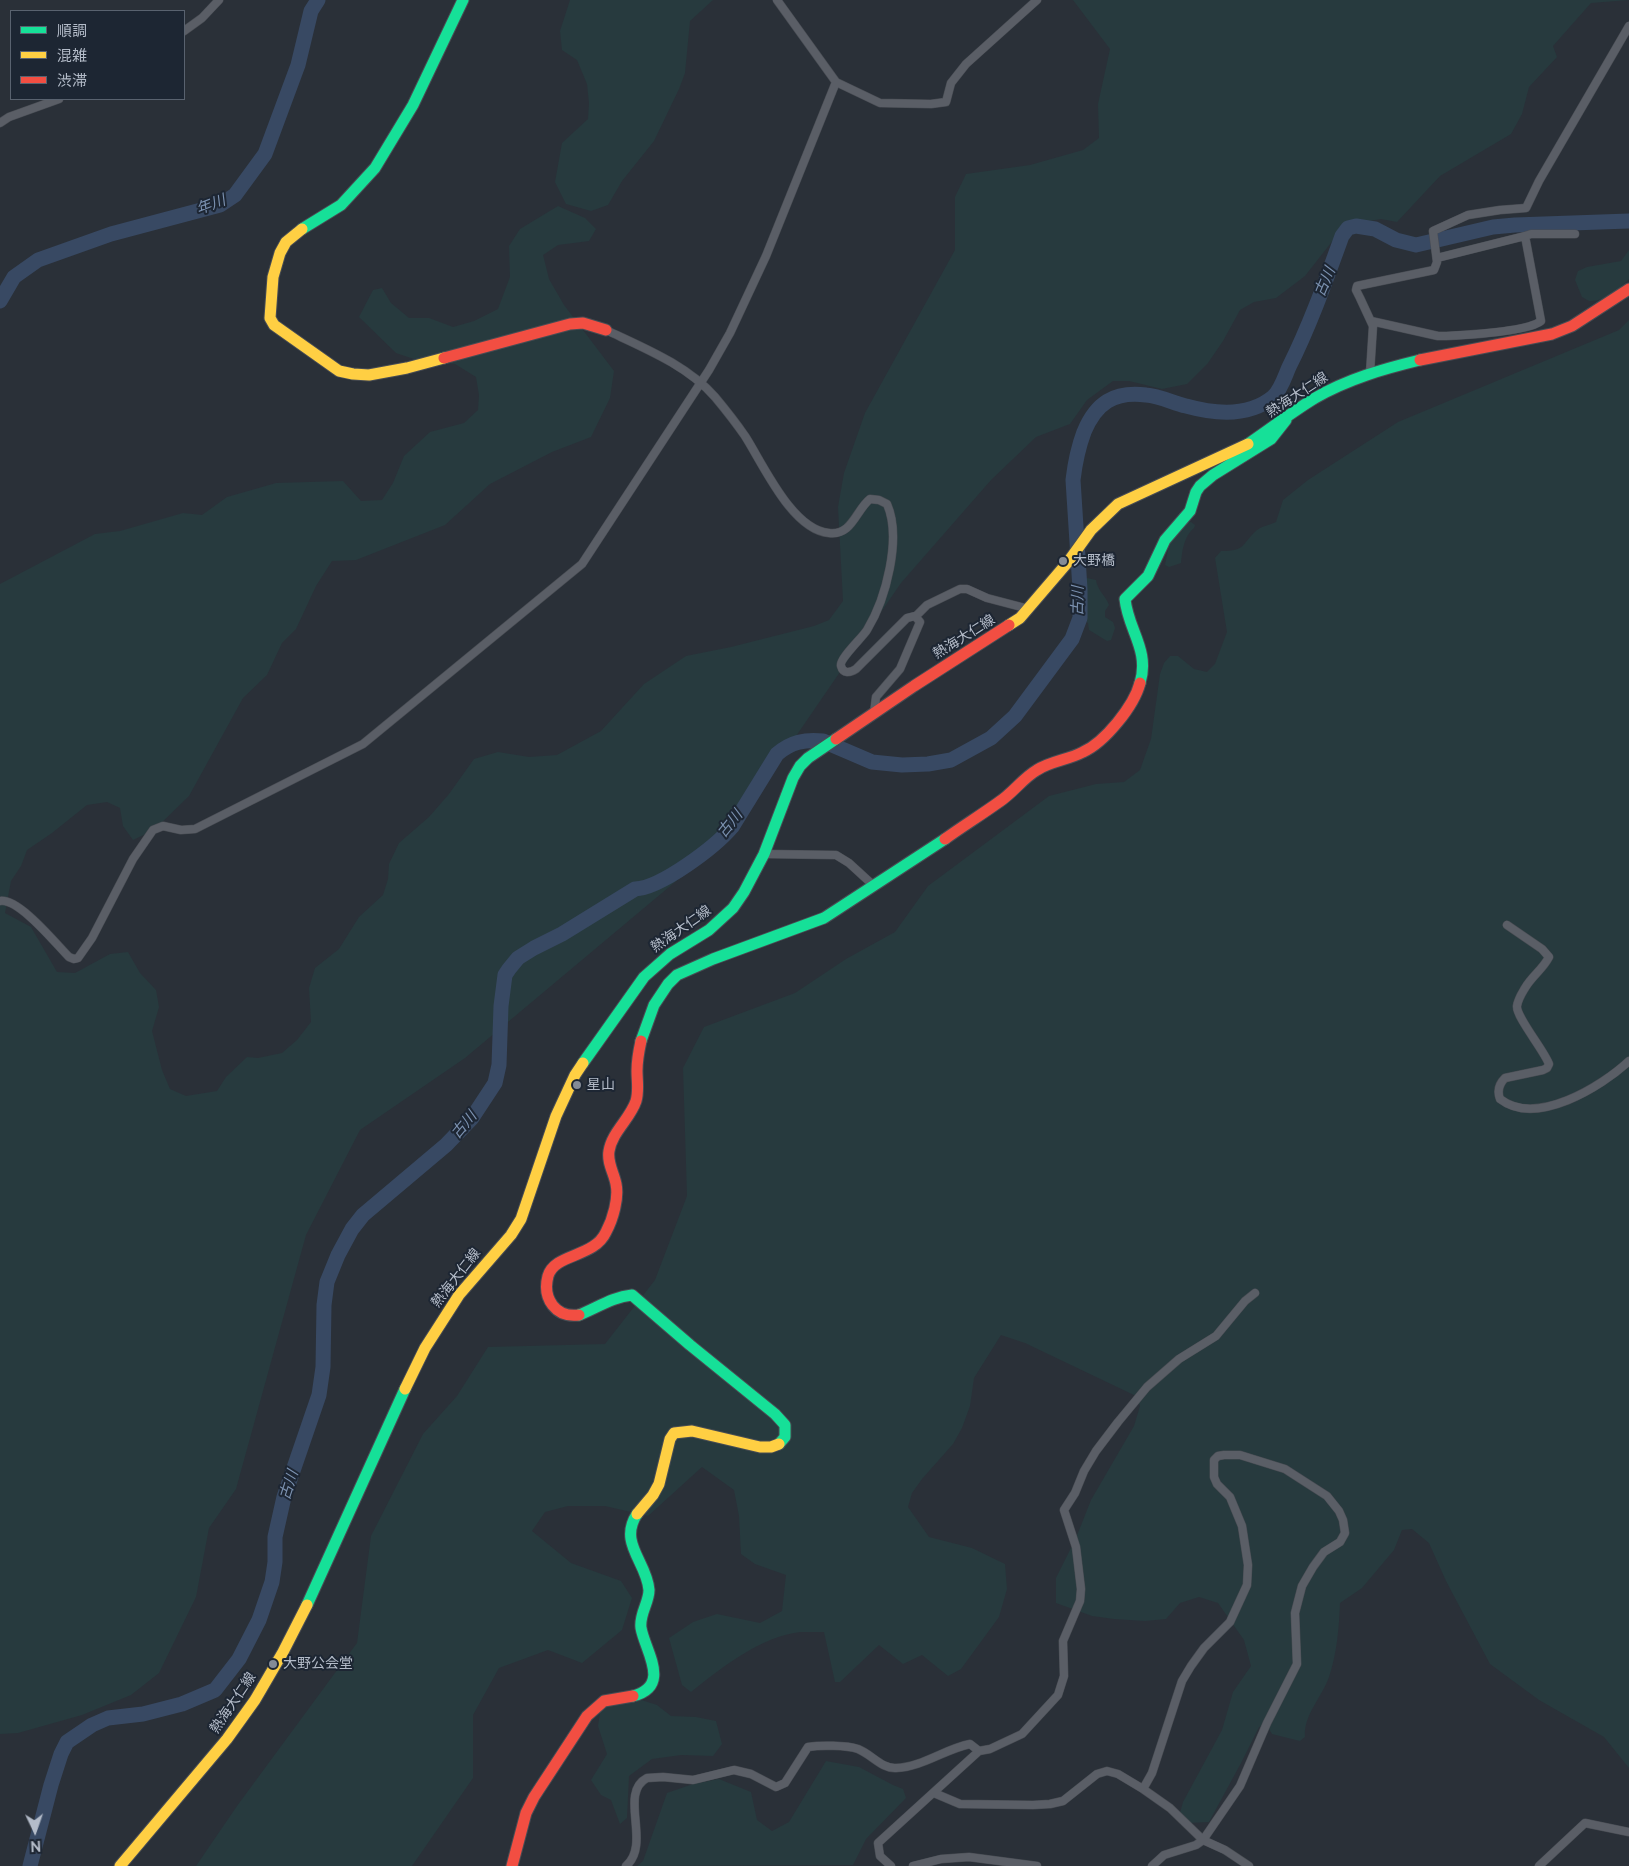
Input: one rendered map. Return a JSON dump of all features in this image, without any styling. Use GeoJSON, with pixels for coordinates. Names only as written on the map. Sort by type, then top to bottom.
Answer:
{"type":"FeatureCollection","features":[{"type":"Feature","properties":{"kind":"street"},"geometry":{"type":"LineString","coordinates":[[185,30],[202,18],[219,0]]}},
{"type":"Feature","properties":{"kind":"street"},"geometry":{"type":"LineString","coordinates":[[463,0],[413,105],[375,168],[341,205],[296,233],[286,242],[280,252],[273,277],[270,318],[274,325],[339,371],[369,375],[407,368],[570,324],[583,323],[606,330],[652,352],[701,382],[743,434],[793,511],[816,530],[830,534],[843,530],[854,523],[865,503],[870,499],[888,504],[894,529],[890,570],[885,590],[868,629],[844,656],[840,664],[841,668],[849,673],[856,669],[911,615],[920,619],[920,626],[895,677],[876,697],[874,713]]}},
{"type":"Feature","properties":{"kind":"street"},"geometry":{"type":"LineString","coordinates":[[778,0],[836,82],[880,103],[923,104],[946,102],[951,83],[966,64],[1038,0]]}},
{"type":"Feature","properties":{"kind":"street"},"geometry":{"type":"LineString","coordinates":[[1370,373],[1373,331],[1371,321],[1356,290],[1357,286],[1434,270],[1436,255],[1433,231],[1468,215],[1526,208],[1540,180],[1629,26]]}},
{"type":"Feature","properties":{"kind":"street"},"geometry":{"type":"LineString","coordinates":[[0,901],[5,900],[17,907],[36,922],[69,957],[78,958],[92,938],[133,859],[153,830],[163,826],[181,830],[195,829],[363,744],[582,564],[701,382],[730,333],[766,256],[836,82]]}},
{"type":"Feature","properties":{"kind":"street"},"geometry":{"type":"LineString","coordinates":[[0,123],[9,117],[56,100]]}},
{"type":"Feature","properties":{"kind":"street"},"geometry":{"type":"LineString","coordinates":[[1436,255],[1531,234],[1575,234]]}},
{"type":"Feature","properties":{"kind":"street"},"geometry":{"type":"LineString","coordinates":[[1371,321],[1438,336],[1508,330],[1540,323],[1542,319],[1525,236]]}},
{"type":"Feature","properties":{"kind":"street","name":"熱海大仁線"},"geometry":{"type":"LineString","coordinates":[[120,1866],[227,1740],[283,1652],[308,1605],[425,1348],[459,1295],[511,1235],[522,1219],[556,1116],[575,1075],[644,977],[670,954],[709,930],[733,908],[744,892],[764,854],[796,773],[808,758],[1020,618],[1068,562],[1085,537],[1118,504],[1244,448],[1314,400],[1370,373],[1434,356],[1552,334],[1572,326],[1629,289]]}},
{"type":"Feature","properties":{"kind":"street"},"geometry":{"type":"LineString","coordinates":[[512,1866],[526,1813],[534,1796],[586,1716],[596,1706],[605,1701],[638,1695],[646,1690],[651,1683],[654,1664],[641,1625],[649,1601],[649,1586],[630,1532],[633,1519],[656,1491],[670,1439],[674,1433],[683,1431],[760,1447],[770,1447],[777,1446],[782,1442],[786,1431],[785,1425],[775,1414],[632,1296],[622,1296],[576,1318],[564,1315],[551,1303],[547,1288],[549,1274],[552,1269],[565,1259],[592,1248],[602,1238],[613,1214],[618,1190],[610,1166],[610,1146],[636,1100],[637,1067],[646,1022],[666,984],[685,971],[824,918],[1000,802],[1036,770],[1082,753],[1094,746],[1114,726],[1137,696],[1144,674],[1143,656],[1126,608],[1125,599],[1148,576],[1165,540],[1190,511],[1200,486],[1213,475],[1271,439],[1286,420]]}},
{"type":"Feature","properties":{"kind":"street"},"geometry":{"type":"LineString","coordinates":[[916,616],[927,605],[957,590],[964,589],[987,598],[1028,609]]}},
{"type":"Feature","properties":{"kind":"street"},"geometry":{"type":"LineString","coordinates":[[764,854],[836,855],[873,885]]}},
{"type":"Feature","properties":{"kind":"street"},"geometry":{"type":"LineString","coordinates":[[1508,924],[1542,949],[1549,957],[1545,966],[1528,983],[1520,996],[1517,1007],[1520,1017],[1549,1064],[1548,1068],[1543,1070],[1504,1078],[1498,1090],[1500,1099],[1506,1104],[1520,1107],[1554,1106],[1604,1082],[1629,1062]]}},
{"type":"Feature","properties":{"kind":"street"},"geometry":{"type":"LineString","coordinates":[[891,1866],[880,1856],[878,1843],[979,1751],[990,1749],[1022,1734],[1058,1695],[1064,1676],[1062,1641],[1080,1601],[1081,1589],[1076,1547],[1064,1510],[1075,1493],[1084,1471],[1096,1450],[1147,1388],[1179,1359],[1216,1336],[1245,1301],[1255,1293]]}},
{"type":"Feature","properties":{"kind":"street"},"geometry":{"type":"LineString","coordinates":[[1143,1789],[1152,1773],[1182,1681],[1204,1648],[1230,1622],[1247,1585],[1248,1565],[1242,1526],[1230,1497],[1217,1484],[1214,1477],[1214,1460],[1218,1456],[1240,1455],[1285,1470],[1327,1496],[1339,1511],[1343,1520],[1344,1533],[1340,1542],[1324,1552],[1302,1586],[1295,1613],[1297,1664],[1267,1723],[1240,1786],[1203,1840],[1196,1845],[1164,1855],[1152,1866]]}},
{"type":"Feature","properties":{"kind":"street"},"geometry":{"type":"LineString","coordinates":[[626,1866],[635,1854],[636,1846],[634,1801],[641,1783],[647,1778],[662,1777],[693,1780],[734,1770],[751,1774],[776,1787],[785,1782],[808,1747],[817,1745],[856,1748],[887,1767],[897,1768],[930,1760],[956,1747],[970,1744],[979,1751]]}},
{"type":"Feature","properties":{"kind":"street"},"geometry":{"type":"LineString","coordinates":[[934,1794],[960,1804],[1033,1806],[1050,1804],[1063,1801],[1097,1774],[1106,1771],[1118,1774],[1143,1789],[1170,1808],[1203,1840],[1225,1850],[1249,1866]]}},
{"type":"Feature","properties":{"kind":"street"},"geometry":{"type":"LineString","coordinates":[[1539,1866],[1585,1823],[1629,1832]]}},
{"type":"Feature","properties":{"kind":"street"},"geometry":{"type":"LineString","coordinates":[[918,1865],[941,1859],[969,1857],[1013,1865],[1036,1866]]}},
{"type":"Feature","properties":{"kind":"green space"},"geometry":{"type":"Polygon","coordinates":[[[570,0],[713,0],[690,21],[685,73],[654,141],[622,181],[608,205],[591,211],[566,204],[555,182],[562,143],[588,119],[587,84],[577,60],[562,50],[560,31],[570,0]]]}},
{"type":"Feature","properties":{"kind":"green space"},"geometry":{"type":"Polygon","coordinates":[[[1073,0],[1629,0],[1591,3],[1553,46],[1557,57],[1529,87],[1522,114],[1511,134],[1440,176],[1397,222],[1381,219],[1345,225],[1305,276],[1276,298],[1254,302],[1240,310],[1208,363],[1187,384],[1162,389],[1129,381],[1113,381],[1087,400],[1070,424],[1036,437],[991,480],[901,583],[792,742],[734,822],[681,877],[465,1058],[360,1130],[306,1235],[236,1489],[209,1528],[196,1597],[159,1673],[131,1695],[82,1715],[18,1733],[0,1734],[0,584],[95,534],[120,531],[183,513],[202,515],[227,497],[276,483],[343,481],[361,501],[382,500],[393,483],[404,456],[430,432],[464,423],[478,410],[479,395],[476,377],[455,364],[414,359],[396,353],[359,317],[373,290],[382,288],[391,303],[409,318],[429,318],[453,327],[474,321],[498,309],[510,277],[509,246],[520,229],[558,206],[585,218],[596,229],[589,241],[558,245],[543,255],[549,279],[564,305],[614,371],[610,398],[591,437],[552,452],[490,484],[445,525],[356,560],[332,561],[316,586],[296,629],[282,643],[267,675],[243,698],[189,796],[154,830],[133,840],[123,826],[120,808],[107,802],[87,805],[27,850],[21,866],[11,881],[5,913],[31,927],[57,972],[75,973],[110,954],[128,952],[140,973],[156,990],[159,1007],[152,1031],[162,1070],[170,1089],[186,1096],[217,1091],[226,1077],[247,1057],[258,1058],[282,1053],[297,1040],[311,1022],[309,988],[315,968],[339,949],[359,917],[383,895],[388,879],[389,864],[399,843],[429,817],[449,794],[474,759],[498,752],[529,757],[557,755],[601,731],[644,684],[686,656],[731,647],[814,626],[829,620],[843,601],[838,507],[844,473],[865,413],[955,250],[955,197],[966,174],[1030,165],[1083,150],[1099,138],[1098,104],[1110,49],[1073,0]]]}},
{"type":"Feature","properties":{"kind":"green space"},"geometry":{"type":"Polygon","coordinates":[[[1629,250],[1629,279],[1616,291],[1600,300],[1589,301],[1582,297],[1575,280],[1578,271],[1587,267],[1621,261],[1629,250]]]}},
{"type":"Feature","properties":{"kind":"green space"},"geometry":{"type":"Polygon","coordinates":[[[1629,320],[1629,1768],[1604,1737],[1539,1700],[1490,1664],[1446,1581],[1429,1543],[1412,1529],[1402,1530],[1394,1550],[1362,1588],[1340,1603],[1337,1640],[1332,1668],[1310,1714],[1305,1729],[1305,1737],[1300,1741],[1272,1734],[1266,1724],[1259,1727],[1209,1822],[1187,1823],[1179,1816],[1183,1802],[1222,1730],[1233,1692],[1251,1666],[1244,1640],[1218,1603],[1199,1597],[1180,1603],[1166,1619],[1145,1621],[1092,1616],[1056,1603],[1056,1578],[1076,1538],[1091,1500],[1134,1426],[1140,1406],[1136,1396],[1025,1343],[1001,1335],[974,1378],[970,1406],[962,1428],[953,1444],[912,1493],[908,1507],[929,1537],[972,1548],[1005,1564],[1007,1589],[999,1617],[961,1669],[948,1676],[922,1655],[903,1664],[879,1645],[840,1682],[835,1682],[824,1632],[800,1632],[770,1640],[756,1647],[715,1673],[691,1692],[682,1685],[669,1638],[693,1622],[717,1614],[760,1623],[782,1611],[786,1575],[755,1564],[741,1554],[739,1516],[734,1490],[702,1467],[648,1516],[605,1506],[568,1506],[545,1512],[532,1531],[571,1563],[621,1581],[632,1598],[622,1630],[582,1663],[548,1650],[499,1668],[473,1715],[473,1778],[412,1866],[196,1866],[237,1806],[357,1643],[371,1536],[423,1434],[457,1396],[488,1347],[605,1344],[655,1280],[687,1196],[683,1068],[704,1027],[795,993],[846,959],[895,932],[928,886],[1049,796],[1096,784],[1124,782],[1140,770],[1151,739],[1160,674],[1164,663],[1170,656],[1178,656],[1194,669],[1207,672],[1215,664],[1227,632],[1215,558],[1221,551],[1240,548],[1261,527],[1276,522],[1283,500],[1308,480],[1398,422],[1619,330],[1629,320]]]}},
{"type":"Feature","properties":{"kind":"green space"},"geometry":{"type":"Polygon","coordinates":[[[1191,522],[1195,525],[1186,539],[1181,563],[1169,567],[1165,565],[1168,550],[1165,545],[1184,523],[1191,522]]]}},
{"type":"Feature","properties":{"kind":"green space"},"geometry":{"type":"Polygon","coordinates":[[[1087,578],[1096,580],[1109,605],[1105,611],[1105,617],[1113,622],[1115,628],[1111,640],[1107,641],[1089,630],[1088,623],[1084,619],[1083,580],[1087,578]]]}},
{"type":"Feature","properties":{"kind":"green space"},"geometry":{"type":"Polygon","coordinates":[[[629,1696],[657,1705],[671,1716],[696,1717],[716,1721],[722,1744],[713,1756],[681,1755],[652,1759],[629,1776],[627,1818],[620,1824],[611,1800],[601,1795],[591,1780],[607,1754],[598,1726],[601,1706],[629,1696]]]}},
{"type":"Feature","properties":{"kind":"green space"},"geometry":{"type":"Polygon","coordinates":[[[826,1761],[859,1767],[903,1789],[906,1798],[866,1839],[853,1865],[637,1866],[643,1861],[667,1793],[693,1784],[719,1779],[751,1792],[757,1820],[772,1831],[789,1822],[826,1761]]]}},
{"type":"Feature","properties":{"kind":"waterway","name":"年川"},"geometry":{"type":"LineString","coordinates":[[0,301],[14,277],[38,260],[111,234],[220,205],[235,195],[265,154],[298,65],[311,11],[318,0]]}},
{"type":"Feature","properties":{"kind":"waterway","name":"古川"},"geometry":{"type":"LineString","coordinates":[[30,1866],[51,1785],[67,1742],[92,1725],[108,1718],[143,1714],[182,1704],[215,1690],[239,1659],[259,1620],[272,1582],[275,1562],[275,1537],[284,1497],[319,1395],[323,1367],[324,1305],[327,1282],[338,1255],[352,1229],[363,1215],[446,1145],[472,1118],[495,1083],[499,1065],[501,1006],[505,975],[518,958],[562,934],[635,889],[659,882],[701,855],[732,827],[777,754],[793,744],[810,740],[823,741],[872,762],[902,765],[928,764],[951,760],[991,738],[1015,716],[1072,639],[1080,618],[1073,480],[1082,438],[1094,413],[1100,406],[1115,397],[1135,394],[1161,398],[1197,409],[1220,412],[1243,411],[1264,403],[1273,397],[1281,387],[1304,335],[1342,236],[1348,228],[1356,226],[1375,229],[1396,240],[1416,245],[1493,227],[1629,221]]}},
{"type":"Feature","properties":{"kind":"traffic: fast"},"geometry":{"type":"LineString","coordinates":[[302,229],[341,205],[375,168],[413,105],[463,0]]}},
{"type":"Feature","properties":{"kind":"traffic: fast"},"geometry":{"type":"LineString","coordinates":[[1248,444],[1327,391],[1366,375],[1420,360]]}},
{"type":"Feature","properties":{"kind":"traffic: fast"},"geometry":{"type":"LineString","coordinates":[[1140,683],[1142,660],[1125,599],[1148,576],[1165,540],[1190,511],[1200,486],[1213,475],[1271,439],[1286,420]]}},
{"type":"Feature","properties":{"kind":"traffic: fast"},"geometry":{"type":"LineString","coordinates":[[583,1063],[644,977],[670,954],[709,930],[733,908],[744,892],[764,854],[793,778],[800,766],[808,758],[836,739]]}},
{"type":"Feature","properties":{"kind":"traffic: fast"},"geometry":{"type":"LineString","coordinates":[[641,1041],[654,1005],[668,984],[677,975],[713,959],[824,918],[945,839]]}},
{"type":"Feature","properties":{"kind":"traffic: fast"},"geometry":{"type":"LineString","coordinates":[[579,1315],[611,1300],[632,1295],[775,1414],[785,1425],[785,1437],[779,1444]]}},
{"type":"Feature","properties":{"kind":"traffic: fast"},"geometry":{"type":"LineString","coordinates":[[307,1605],[405,1389]]}},
{"type":"Feature","properties":{"kind":"traffic: fast"},"geometry":{"type":"LineString","coordinates":[[633,1696],[645,1691],[651,1684],[654,1676],[651,1657],[641,1628],[641,1618],[649,1590],[644,1570],[632,1543],[631,1534],[632,1524],[637,1514]]}},
{"type":"Feature","properties":{"kind":"traffic: slow"},"geometry":{"type":"LineString","coordinates":[[302,229],[286,242],[280,253],[273,277],[270,318],[274,325],[339,371],[353,374],[369,375],[407,368],[444,358]]}},
{"type":"Feature","properties":{"kind":"traffic: slow"},"geometry":{"type":"LineString","coordinates":[[1009,625],[1020,618],[1068,562],[1091,530],[1118,504],[1248,444]]}},
{"type":"Feature","properties":{"kind":"traffic: slow"},"geometry":{"type":"LineString","coordinates":[[405,1389],[425,1348],[459,1295],[511,1235],[521,1219],[556,1116],[575,1075],[583,1063]]}},
{"type":"Feature","properties":{"kind":"traffic: slow"},"geometry":{"type":"LineString","coordinates":[[637,1514],[653,1495],[659,1484],[670,1439],[674,1433],[692,1431],[760,1447],[771,1447],[779,1444]]}},
{"type":"Feature","properties":{"kind":"traffic: slow"},"geometry":{"type":"LineString","coordinates":[[120,1866],[227,1739],[255,1700],[283,1652],[307,1605]]}},
{"type":"Feature","properties":{"kind":"traffic: jam"},"geometry":{"type":"LineString","coordinates":[[1420,360],[1552,334],[1572,326],[1629,289]]}},
{"type":"Feature","properties":{"kind":"traffic: jam"},"geometry":{"type":"LineString","coordinates":[[444,358],[570,324],[583,323],[606,330]]}},
{"type":"Feature","properties":{"kind":"traffic: jam"},"geometry":{"type":"LineString","coordinates":[[836,739],[1009,625]]}},
{"type":"Feature","properties":{"kind":"traffic: jam"},"geometry":{"type":"LineString","coordinates":[[945,839],[1004,798],[1037,770],[1077,755],[1092,747],[1118,722],[1132,702],[1140,683]]}},
{"type":"Feature","properties":{"kind":"traffic: jam"},"geometry":{"type":"LineString","coordinates":[[579,1315],[564,1313],[553,1305],[547,1292],[548,1276],[558,1263],[593,1247],[606,1232],[611,1221],[617,1190],[609,1160],[609,1151],[617,1132],[630,1114],[636,1101],[638,1090],[637,1063],[641,1041]]}},
{"type":"Feature","properties":{"kind":"traffic: jam"},"geometry":{"type":"LineString","coordinates":[[512,1866],[526,1813],[534,1797],[587,1716],[604,1701],[633,1696]]}},
{"type":"Feature","properties":{"kind":"place","name":"大野橋"},"geometry":{"type":"Point","coordinates":[1063,561]}},
{"type":"Feature","properties":{"kind":"place","name":"星山"},"geometry":{"type":"Point","coordinates":[577,1085]}},
{"type":"Feature","properties":{"kind":"place","name":"大野公会堂"},"geometry":{"type":"Point","coordinates":[273,1664]}}]}
